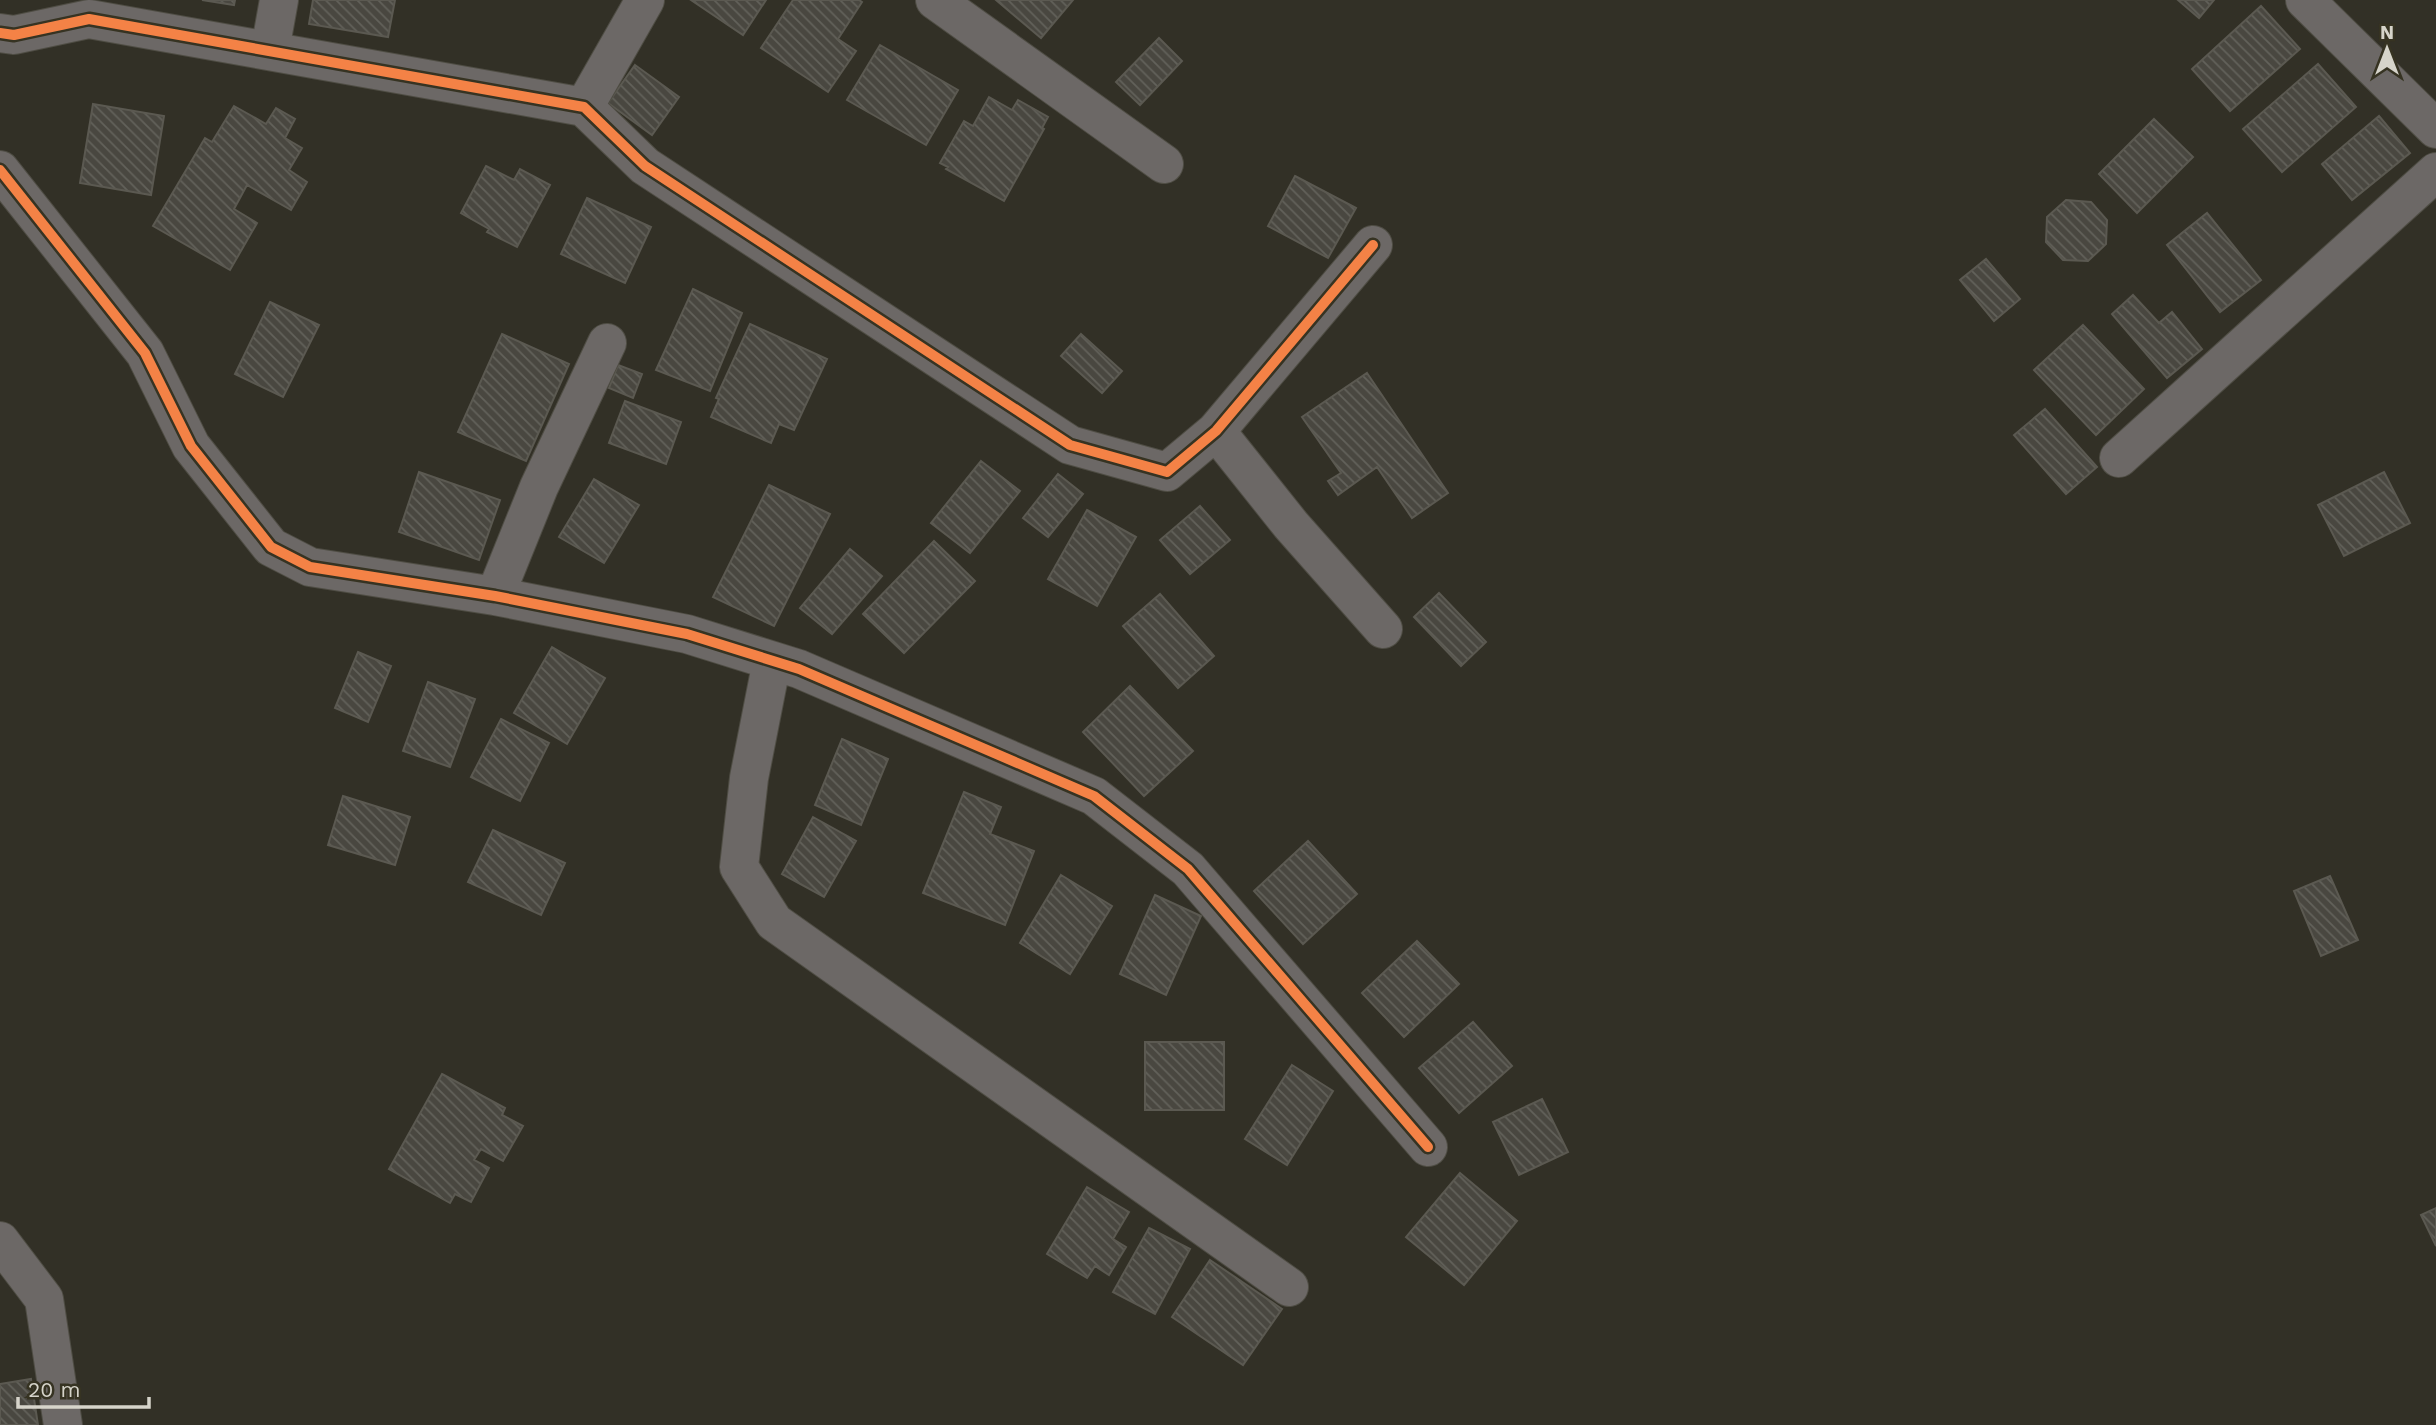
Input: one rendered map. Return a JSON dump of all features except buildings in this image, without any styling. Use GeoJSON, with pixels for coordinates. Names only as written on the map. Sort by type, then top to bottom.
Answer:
{"type":"FeatureCollection","features":[{"type":"Feature","properties":{"kind":"street"},"geometry":{"type":"LineString","coordinates":[[270,50],[279,0]]}},
{"type":"Feature","properties":{"kind":"street"},"geometry":{"type":"LineString","coordinates":[[584,107],[645,0]]}},
{"type":"Feature","properties":{"kind":"street"},"geometry":{"type":"LineString","coordinates":[[936,0],[1164,164]]}},
{"type":"Feature","properties":{"kind":"street"},"geometry":{"type":"LineString","coordinates":[[2305,0],[2436,129]]}},
{"type":"Feature","properties":{"kind":"street"},"geometry":{"type":"LineString","coordinates":[[0,33],[14,35],[89,19],[584,107],[645,166],[1070,445],[1167,472],[1216,431],[1373,245]]}},
{"type":"Feature","properties":{"kind":"street"},"geometry":{"type":"LineString","coordinates":[[0,170],[145,353],[191,446],[271,547],[310,567],[495,596],[687,634],[799,669],[1094,796],[1188,869],[1428,1146]]}},
{"type":"Feature","properties":{"kind":"street"},"geometry":{"type":"LineString","coordinates":[[2119,458],[2436,172]]}},
{"type":"Feature","properties":{"kind":"street"},"geometry":{"type":"LineString","coordinates":[[495,596],[539,487],[607,343]]}},
{"type":"Feature","properties":{"kind":"street"},"geometry":{"type":"LineString","coordinates":[[1216,431],[1291,525],[1383,629]]}},
{"type":"Feature","properties":{"kind":"street"},"geometry":{"type":"LineString","coordinates":[[772,661],[749,778],[740,867],[774,922],[1289,1287]]}},
{"type":"Feature","properties":{"kind":"street"},"geometry":{"type":"LineString","coordinates":[[0,1241],[44,1299],[63,1425]]}},
{"type":"Feature","properties":{"kind":"cycle path"},"geometry":{"type":"LineString","coordinates":[[0,33],[14,35],[89,19],[584,107],[645,166],[1070,445],[1167,472],[1216,431],[1373,245]]}},
{"type":"Feature","properties":{"kind":"cycle path"},"geometry":{"type":"LineString","coordinates":[[0,170],[145,353],[191,446],[271,547],[310,567],[495,596],[687,634],[799,669],[1094,796],[1188,869],[1428,1147]]}}]}
